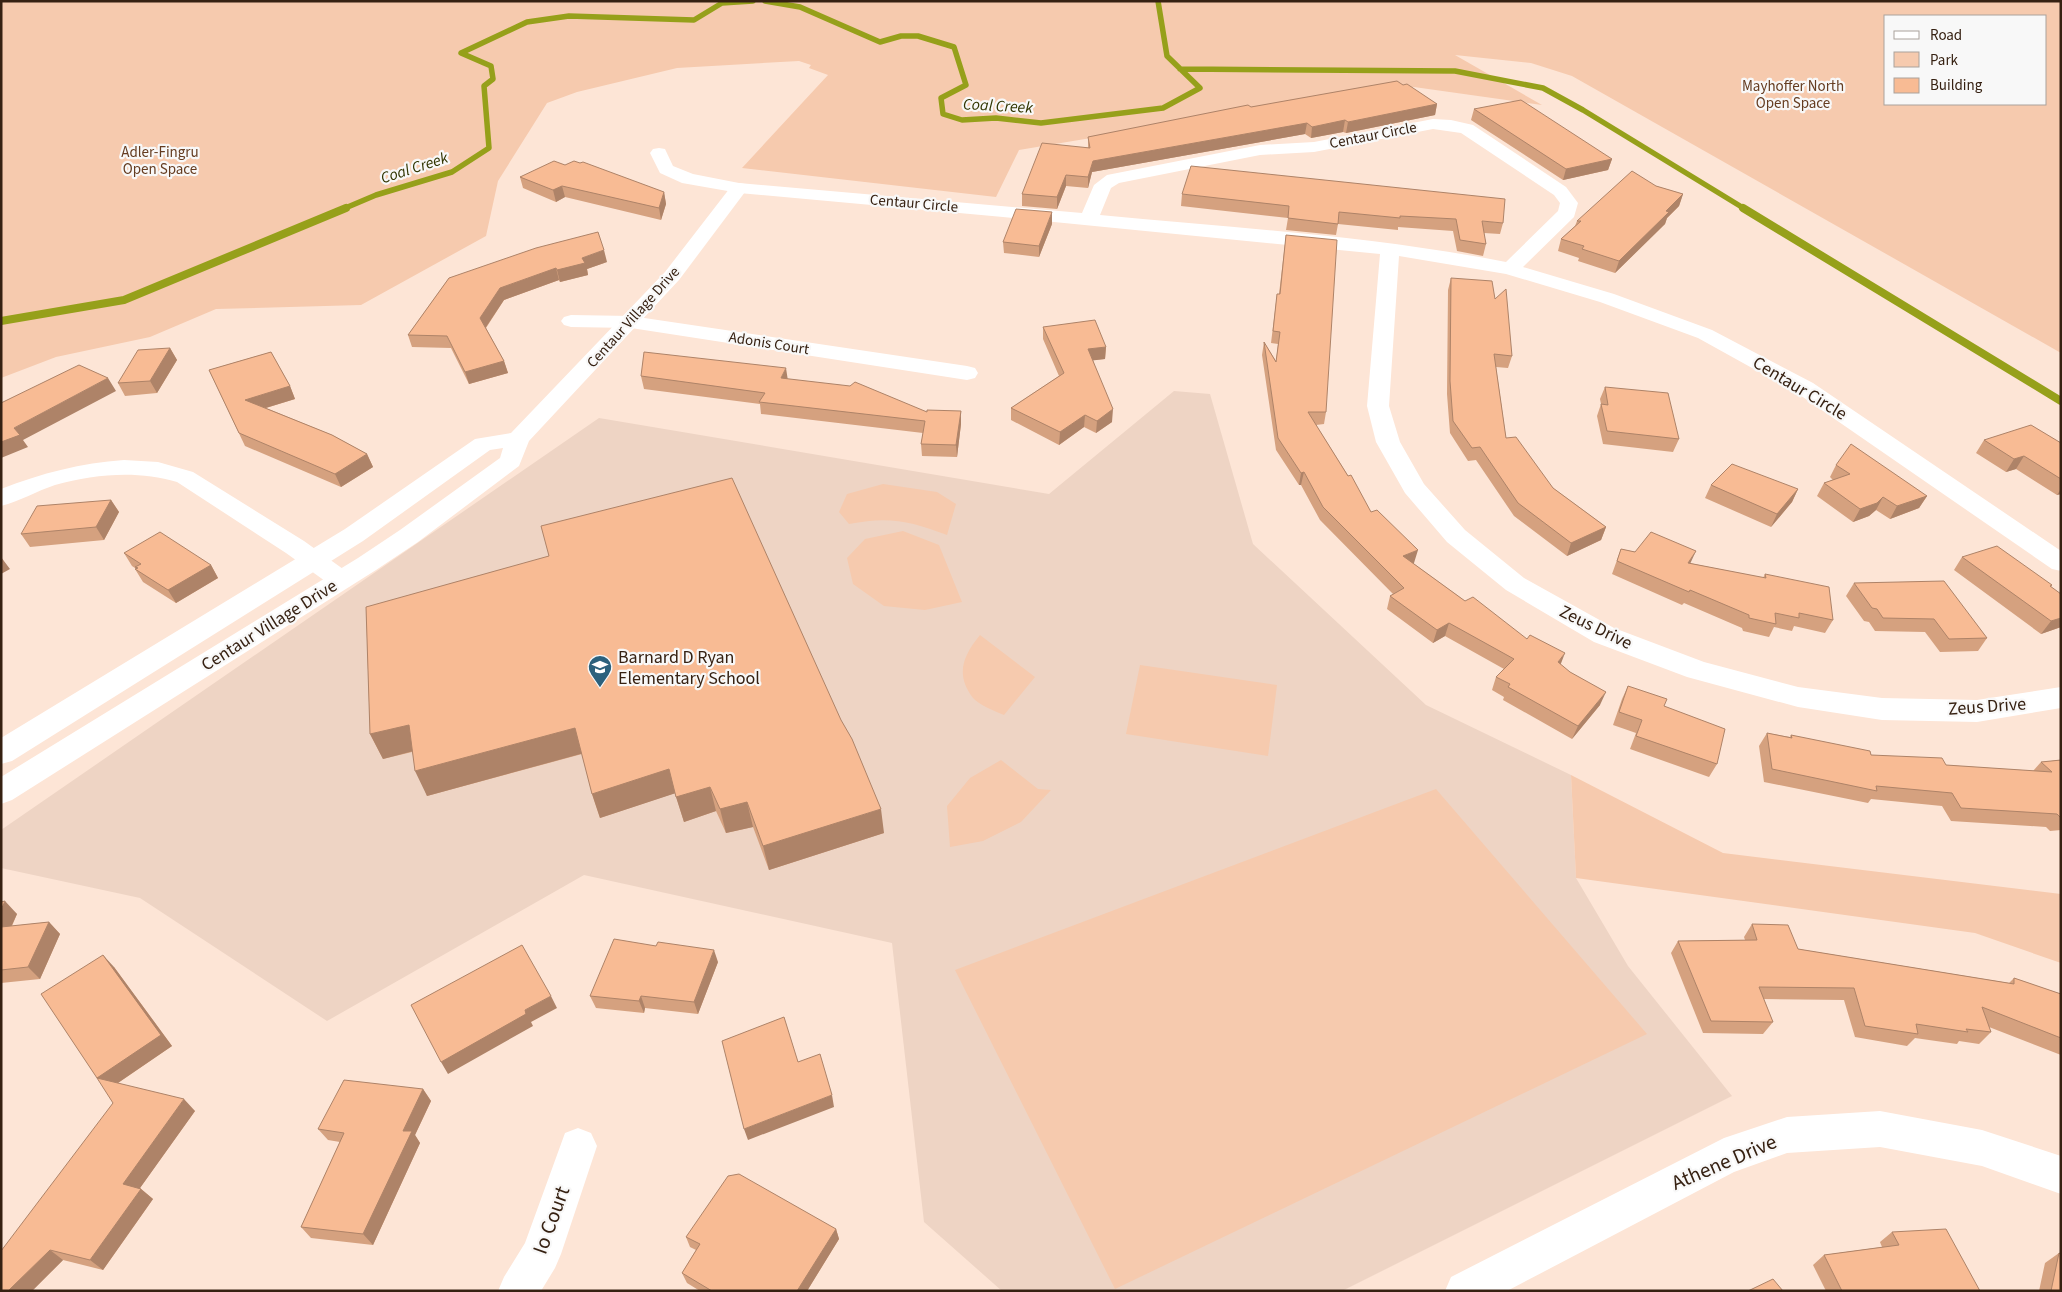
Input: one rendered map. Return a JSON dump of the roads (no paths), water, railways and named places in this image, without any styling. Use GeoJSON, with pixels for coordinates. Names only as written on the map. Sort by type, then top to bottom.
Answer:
{"type":"FeatureCollection","features":[{"type":"Feature","properties":{"kind":"street","name":"Centaur Circle"},"geometry":{"type":"LineString","coordinates":[[1089,220],[1103,185],[1113,179],[1260,150],[1314,147],[1433,124],[1451,124],[1467,130],[1552,185],[1560,191],[1569,203],[1567,213],[1510,269]]}},
{"type":"Feature","properties":{"kind":"street","name":"Centaur Circle"},"geometry":{"type":"LineString","coordinates":[[659,153],[666,169],[688,179],[739,188],[1390,249],[1510,269],[1607,298],[1705,334],[1722,343],[1805,388],[2061,563]]}},
{"type":"Feature","properties":{"kind":"street","name":"Centaur Village Drive"},"geometry":{"type":"LineString","coordinates":[[1,792],[409,536],[511,461],[518,439],[631,322],[672,276],[739,188]]}},
{"type":"Feature","properties":{"kind":"street","name":"Zeus Drive"},"geometry":{"type":"LineString","coordinates":[[1390,249],[1378,406],[1388,442],[1414,488],[1456,536],[1515,584],[1604,635],[1697,670],[1798,696],[1882,709],[1977,711],[2061,697]]}},
{"type":"Feature","properties":{"kind":"street","name":"Adonis Court"},"geometry":{"type":"LineString","coordinates":[[571,321],[631,322],[967,373]]}},
{"type":"Feature","properties":{"kind":"street","name":"Centaur Village Drive"},"geometry":{"type":"LineString","coordinates":[[1,753],[378,520],[483,444],[518,439]]}},
{"type":"Feature","properties":{"kind":"street"},"geometry":{"type":"LineString","coordinates":[[1,498],[47,480],[90,470],[124,467],[158,469],[185,477],[295,547],[341,580]]}},
{"type":"Feature","properties":{"kind":"street","name":"Athene Drive"},"geometry":{"type":"LineString","coordinates":[[1465,1291],[1724,1157],[1787,1135],[1880,1129],[1982,1148],[2061,1175]]}},
{"type":"Feature","properties":{"kind":"street","name":"Io Court"},"geometry":{"type":"LineString","coordinates":[[518,1291],[540,1254],[578,1146]]}},
{"type":"Feature","properties":{"kind":"waterway","name":"Coal Creek"},"geometry":{"type":"LineString","coordinates":[[343,209],[376,195],[452,172],[489,148],[484,86],[493,79],[491,66],[461,53],[527,22],[569,16],[694,20],[722,3],[753,1]]}},
{"type":"Feature","properties":{"kind":"waterway","name":"Coal Creek"},"geometry":{"type":"LineString","coordinates":[[765,1],[800,7],[880,42],[901,36],[918,36],[954,47],[966,85],[941,98],[943,114],[962,120],[996,118],[1041,123],[1163,108],[1200,88],[1180,69]]}},
{"type":"Feature","properties":{"kind":"waterway","name":"Coal Creek"},"geometry":{"type":"LineString","coordinates":[[1158,1],[1167,56],[1180,69]]}},
{"type":"Feature","properties":{"kind":"waterway"},"geometry":{"type":"LineString","coordinates":[[1180,69],[1455,71],[1543,88],[1583,110],[1745,209]]}},
{"type":"Feature","properties":{"kind":"waterway","name":"Coal Creek"},"geometry":{"type":"LineString","coordinates":[[1,321],[124,300],[346,208]]}},
{"type":"Feature","properties":{"kind":"waterway"},"geometry":{"type":"LineString","coordinates":[[1743,208],[2061,401]]}},
{"type":"Feature","properties":{"kind":"place","name":"Barnard D Ryan Elementary School"},"geometry":{"type":"Point","coordinates":[600,688]}},
{"type":"Feature","properties":{"kind":"park label","name":"Mayhoffer North Open Space"},"geometry":{"type":"Point","coordinates":[1793,94]}},
{"type":"Feature","properties":{"kind":"park label","name":"Adler-Fingru Open Space"},"geometry":{"type":"Point","coordinates":[160,160]}}]}
